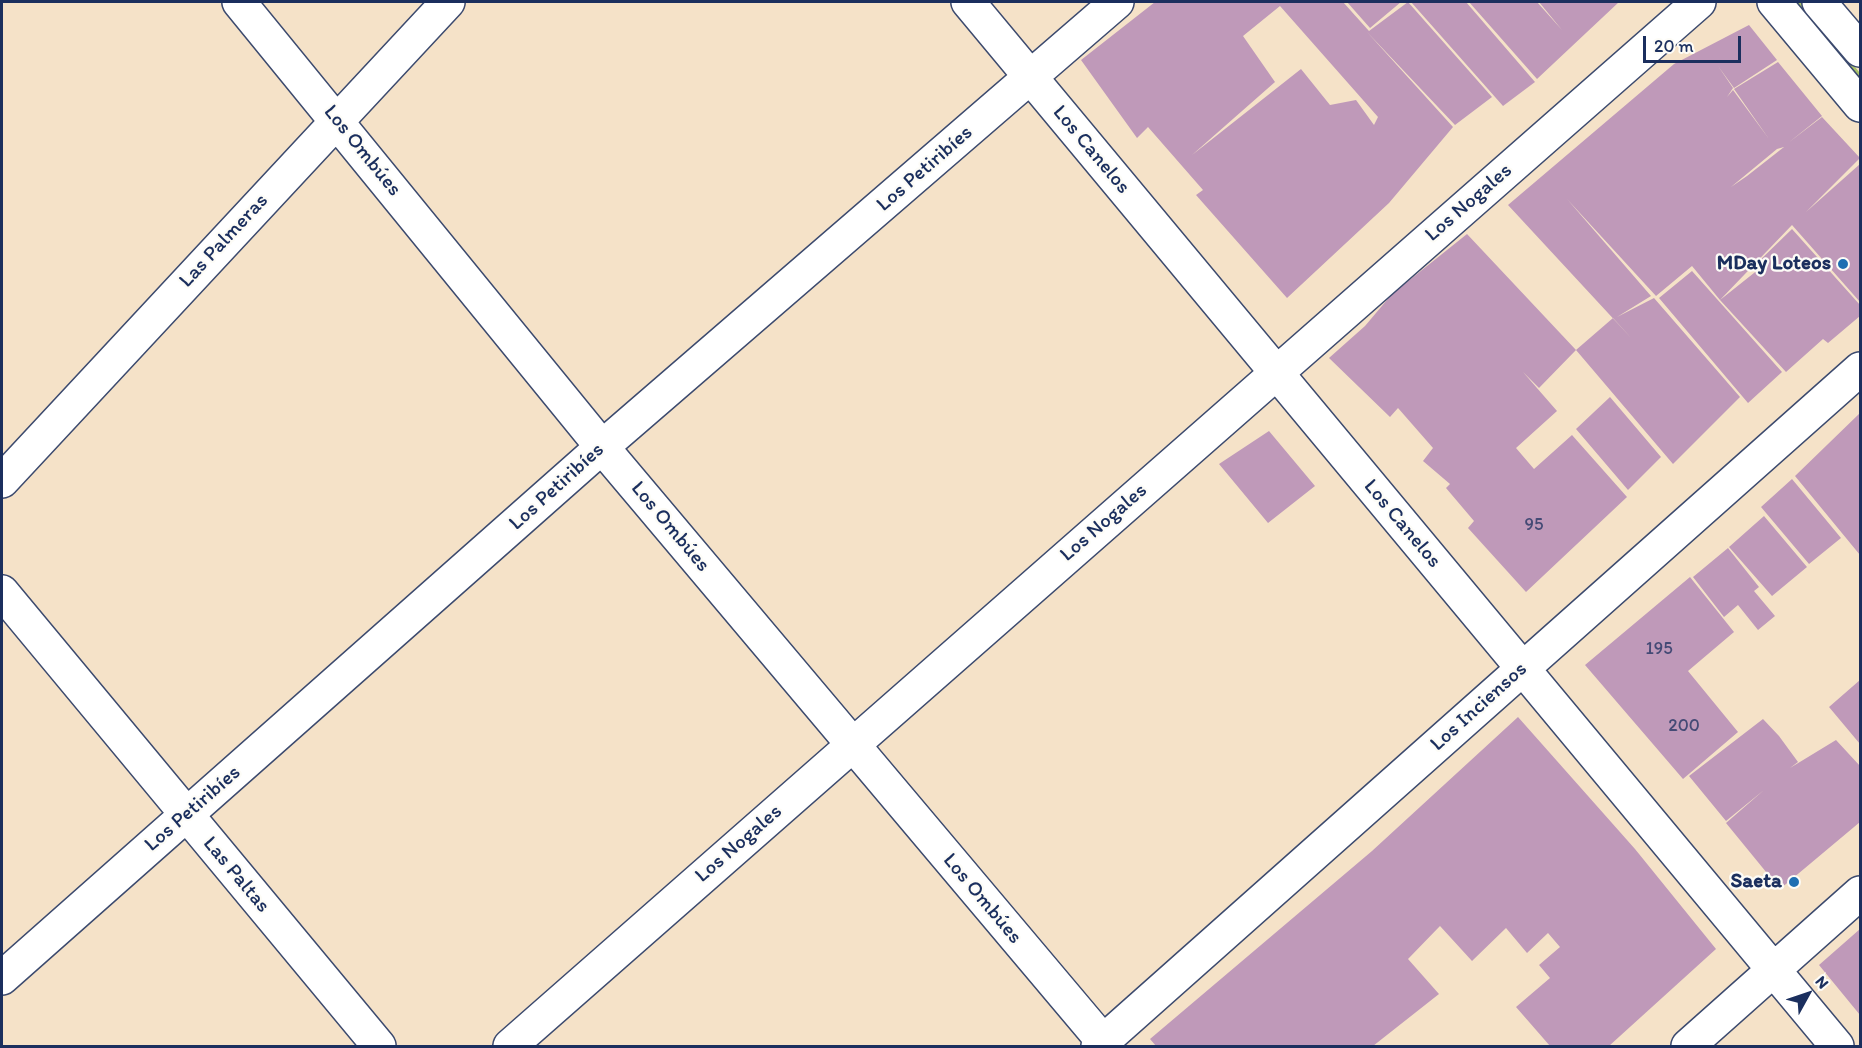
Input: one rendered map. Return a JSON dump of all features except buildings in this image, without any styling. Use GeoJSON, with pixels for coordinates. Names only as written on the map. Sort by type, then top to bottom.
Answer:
{"type":"FeatureCollection","features":[{"type":"Feature","properties":{"kind":"street","name":"Los Ombúes"},"geometry":{"type":"LineString","coordinates":[[239,2],[602,447],[1103,1045]]}},
{"type":"Feature","properties":{"kind":"street","name":"Las Palmeras"},"geometry":{"type":"LineString","coordinates":[[2,481],[448,2]]}},
{"type":"Feature","properties":{"kind":"street","name":"Los Canelos"},"geometry":{"type":"LineString","coordinates":[[968,2],[1837,1047]]}},
{"type":"Feature","properties":{"kind":"street","name":"Los Petiribíes"},"geometry":{"type":"LineString","coordinates":[[2,978],[602,447],[1117,2]]}},
{"type":"Feature","properties":{"kind":"street","name":"Los Nogales"},"geometry":{"type":"LineString","coordinates":[[510,1047],[852,744],[1699,2]]}},
{"type":"Feature","properties":{"kind":"street"},"geometry":{"type":"LineString","coordinates":[[1774,2],[1860,105]]}},
{"type":"Feature","properties":{"kind":"street"},"geometry":{"type":"LineString","coordinates":[[1819,2],[1860,50]]}},
{"type":"Feature","properties":{"kind":"street","name":"Los Inciensos"},"geometry":{"type":"LineString","coordinates":[[1103,1045],[1522,668],[1860,369]]}},
{"type":"Feature","properties":{"kind":"street","name":"Las Paltas"},"geometry":{"type":"LineString","coordinates":[[2,592],[379,1047]]}},
{"type":"Feature","properties":{"kind":"street"},"geometry":{"type":"LineString","coordinates":[[1688,1047],[1860,893]]}},
{"type":"Feature","properties":{"kind":"green space"},"geometry":{"type":"Polygon","coordinates":[[[1789,2],[1801,2],[1860,73],[1860,86],[1789,2]]]}},
{"type":"Feature","properties":{"kind":"place","name":"MDay Loteos"},"geometry":{"type":"Point","coordinates":[1843,264]}},
{"type":"Feature","properties":{"kind":"place","name":"Saeta"},"geometry":{"type":"Point","coordinates":[1794,882]}}]}
